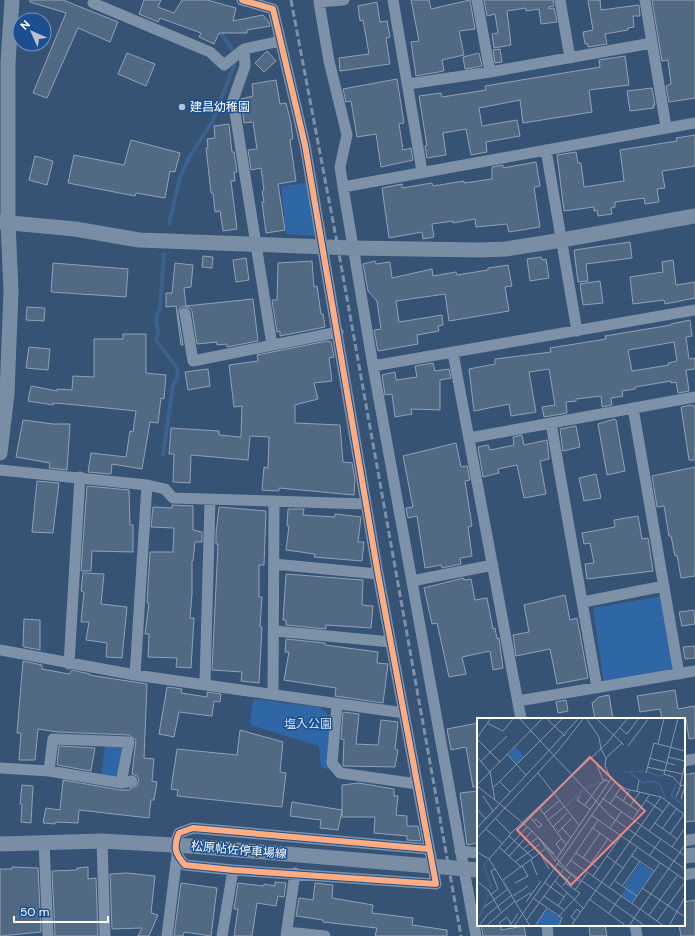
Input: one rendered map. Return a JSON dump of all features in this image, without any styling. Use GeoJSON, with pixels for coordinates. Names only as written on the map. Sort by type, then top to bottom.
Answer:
{"type":"FeatureCollection","features":[{"type":"Feature","properties":{"kind":"street"},"geometry":{"type":"LineString","coordinates":[[0,453],[8,374],[10,291],[4,222],[8,63],[12,0]]}},
{"type":"Feature","properties":{"kind":"street"},"geometry":{"type":"LineString","coordinates":[[175,850],[185,864],[233,870],[295,873],[436,884],[378,574],[305,145],[273,9],[242,0]]}},
{"type":"Feature","properties":{"kind":"street"},"geometry":{"type":"LineString","coordinates":[[344,0],[319,2],[329,61],[347,135],[340,166],[342,187],[460,852],[473,888],[476,936]]}},
{"type":"Feature","properties":{"kind":"street"},"geometry":{"type":"LineString","coordinates":[[393,0],[422,172]]}},
{"type":"Feature","properties":{"kind":"street"},"geometry":{"type":"LineString","coordinates":[[477,0],[490,72]]}},
{"type":"Feature","properties":{"kind":"street"},"geometry":{"type":"LineString","coordinates":[[560,0],[570,58]]}},
{"type":"Feature","properties":{"kind":"street"},"geometry":{"type":"LineString","coordinates":[[645,0],[666,127]]}},
{"type":"Feature","properties":{"kind":"street"},"geometry":{"type":"LineString","coordinates":[[93,3],[210,52],[224,65],[244,49],[280,41]]}},
{"type":"Feature","properties":{"kind":"street"},"geometry":{"type":"LineString","coordinates":[[408,84],[490,72],[652,43]]}},
{"type":"Feature","properties":{"kind":"street"},"geometry":{"type":"LineString","coordinates":[[244,49],[245,66],[233,100],[272,345]]}},
{"type":"Feature","properties":{"kind":"street"},"geometry":{"type":"LineString","coordinates":[[342,187],[666,127],[695,123]]}},
{"type":"Feature","properties":{"kind":"street"},"geometry":{"type":"LineString","coordinates":[[546,150],[578,331]]}},
{"type":"Feature","properties":{"kind":"street"},"geometry":{"type":"LineString","coordinates":[[4,222],[75,229],[139,240],[352,248],[480,250],[506,249],[695,216]]}},
{"type":"Feature","properties":{"kind":"street"},"geometry":{"type":"LineString","coordinates":[[373,366],[695,310]]}},
{"type":"Feature","properties":{"kind":"street"},"geometry":{"type":"LineString","coordinates":[[185,313],[193,361],[338,332]]}},
{"type":"Feature","properties":{"kind":"street"},"geometry":{"type":"LineString","coordinates":[[453,352],[521,718]]}},
{"type":"Feature","properties":{"kind":"street"},"geometry":{"type":"LineString","coordinates":[[469,438],[695,397]]}},
{"type":"Feature","properties":{"kind":"street"},"geometry":{"type":"LineString","coordinates":[[633,408],[679,674]]}},
{"type":"Feature","properties":{"kind":"street"},"geometry":{"type":"LineString","coordinates":[[551,423],[597,688]]}},
{"type":"Feature","properties":{"kind":"street"},"geometry":{"type":"LineString","coordinates":[[0,470],[147,485],[165,489],[173,498],[366,504]]}},
{"type":"Feature","properties":{"kind":"street"},"geometry":{"type":"LineString","coordinates":[[69,664],[80,478]]}},
{"type":"Feature","properties":{"kind":"street"},"geometry":{"type":"LineString","coordinates":[[135,675],[147,485]]}},
{"type":"Feature","properties":{"kind":"street"},"geometry":{"type":"LineString","coordinates":[[205,684],[210,500]]}},
{"type":"Feature","properties":{"kind":"street"},"geometry":{"type":"LineString","coordinates":[[273,694],[275,631],[274,501]]}},
{"type":"Feature","properties":{"kind":"street"},"geometry":{"type":"LineString","coordinates":[[274,564],[378,574]]}},
{"type":"Feature","properties":{"kind":"street"},"geometry":{"type":"LineString","coordinates":[[412,582],[493,565]]}},
{"type":"Feature","properties":{"kind":"street"},"geometry":{"type":"LineString","coordinates":[[583,602],[664,586]]}},
{"type":"Feature","properties":{"kind":"street"},"geometry":{"type":"LineString","coordinates":[[275,631],[391,642]]}},
{"type":"Feature","properties":{"kind":"street"},"geometry":{"type":"LineString","coordinates":[[0,650],[69,664],[135,675],[404,713]]}},
{"type":"Feature","properties":{"kind":"street"},"geometry":{"type":"LineString","coordinates":[[518,701],[695,671]]}},
{"type":"Feature","properties":{"kind":"street"},"geometry":{"type":"LineString","coordinates":[[337,704],[332,763],[340,774],[417,784]]}},
{"type":"Feature","properties":{"kind":"street"},"geometry":{"type":"LineString","coordinates":[[0,768],[49,771],[126,782],[129,742],[53,740],[49,771]]}},
{"type":"Feature","properties":{"kind":"street"},"geometry":{"type":"LineString","coordinates":[[685,761],[695,759]]}},
{"type":"Feature","properties":{"kind":"street"},"geometry":{"type":"LineString","coordinates":[[167,936],[175,850],[179,833],[193,828],[429,849]]}},
{"type":"Feature","properties":{"kind":"street"},"geometry":{"type":"LineString","coordinates":[[685,840],[695,839]]}},
{"type":"Feature","properties":{"kind":"street"},"geometry":{"type":"LineString","coordinates":[[102,841],[105,936]]}},
{"type":"Feature","properties":{"kind":"street","name":"松原帖佐停車場線"},"geometry":{"type":"LineString","coordinates":[[0,844],[102,841],[175,850],[190,846],[477,870]]}},
{"type":"Feature","properties":{"kind":"street"},"geometry":{"type":"LineString","coordinates":[[44,842],[48,936]]}},
{"type":"Feature","properties":{"kind":"street"},"geometry":{"type":"LineString","coordinates":[[460,852],[477,853]]}},
{"type":"Feature","properties":{"kind":"street"},"geometry":{"type":"LineString","coordinates":[[685,856],[695,854]]}},
{"type":"Feature","properties":{"kind":"street"},"geometry":{"type":"LineString","coordinates":[[222,936],[233,870]]}},
{"type":"Feature","properties":{"kind":"street"},"geometry":{"type":"LineString","coordinates":[[295,873],[287,934],[325,936]]}},
{"type":"Feature","properties":{"kind":"street"},"geometry":{"type":"LineString","coordinates":[[685,875],[695,873]]}},
{"type":"Feature","properties":{"kind":"street"},"geometry":{"type":"LineString","coordinates":[[547,926],[548,936]]}},
{"type":"Feature","properties":{"kind":"street"},"geometry":{"type":"LineString","coordinates":[[635,926],[637,936]]}},
{"type":"Feature","properties":{"kind":"green space"},"geometry":{"type":"Polygon","coordinates":[[[306,183],[315,236],[286,234],[281,186],[306,183]]]}},
{"type":"Feature","properties":{"kind":"green space"},"geometry":{"type":"Polygon","coordinates":[[[662,596],[674,670],[604,683],[593,608],[662,596]]]}},
{"type":"Feature","properties":{"kind":"green space","name":"塩入公園"},"geometry":{"type":"Polygon","coordinates":[[[253,699],[320,707],[330,716],[330,770],[321,767],[319,746],[250,725],[253,699]]]}},
{"type":"Feature","properties":{"kind":"green space"},"geometry":{"type":"Polygon","coordinates":[[[105,745],[119,745],[124,749],[121,772],[115,778],[101,776],[105,745]]]}},
{"type":"Feature","properties":{"kind":"building"},"geometry":{"type":"Polygon","coordinates":[[[30,0],[63,0],[118,22],[110,42],[78,28],[47,98],[33,93],[50,52],[52,52],[52,47],[66,13],[30,2],[30,0]]]}},
{"type":"Feature","properties":{"kind":"building"},"geometry":{"type":"Polygon","coordinates":[[[144,0],[161,0],[158,7],[174,13],[182,0],[207,0],[236,8],[233,21],[263,15],[269,22],[270,26],[247,30],[247,33],[219,33],[214,44],[199,37],[201,33],[160,18],[158,22],[139,14],[144,0]]]}},
{"type":"Feature","properties":{"kind":"building"},"geometry":{"type":"Polygon","coordinates":[[[411,0],[429,0],[431,9],[470,0],[475,29],[459,31],[464,55],[442,60],[444,71],[416,76],[411,42],[419,41],[411,0]]]}},
{"type":"Feature","properties":{"kind":"building"},"geometry":{"type":"Polygon","coordinates":[[[484,0],[553,0],[554,6],[549,7],[549,9],[554,8],[557,22],[541,24],[539,9],[526,11],[526,8],[507,11],[511,45],[494,48],[492,34],[498,33],[495,14],[487,16],[484,0]]]}},
{"type":"Feature","properties":{"kind":"building"},"geometry":{"type":"Polygon","coordinates":[[[588,0],[600,0],[601,10],[639,5],[640,16],[633,16],[634,27],[628,28],[628,30],[605,34],[607,44],[588,47],[588,44],[585,44],[583,32],[593,30],[588,0]]]}},
{"type":"Feature","properties":{"kind":"building"},"geometry":{"type":"Polygon","coordinates":[[[652,0],[695,0],[695,98],[669,102],[666,86],[671,84],[668,60],[662,61],[652,0]]]}},
{"type":"Feature","properties":{"kind":"building"},"geometry":{"type":"Polygon","coordinates":[[[377,2],[380,22],[387,21],[390,37],[386,38],[390,64],[340,71],[339,58],[369,54],[363,20],[360,21],[358,6],[377,2]]]}},
{"type":"Feature","properties":{"kind":"building"},"geometry":{"type":"Polygon","coordinates":[[[500,49],[502,62],[495,63],[493,50],[500,49]]]}},
{"type":"Feature","properties":{"kind":"building"},"geometry":{"type":"Polygon","coordinates":[[[267,51],[276,61],[264,72],[255,63],[267,51]]]}},
{"type":"Feature","properties":{"kind":"building"},"geometry":{"type":"Polygon","coordinates":[[[127,53],[155,64],[146,86],[118,74],[127,53]]]}},
{"type":"Feature","properties":{"kind":"building"},"geometry":{"type":"Polygon","coordinates":[[[479,53],[482,66],[465,69],[463,57],[479,53]]]}},
{"type":"Feature","properties":{"kind":"building"},"geometry":{"type":"Polygon","coordinates":[[[625,56],[629,85],[589,90],[592,112],[523,123],[520,100],[479,108],[482,126],[517,120],[520,136],[486,142],[487,152],[471,155],[466,129],[443,133],[446,155],[427,158],[425,146],[427,146],[419,96],[441,93],[442,97],[486,90],[485,86],[600,67],[599,60],[625,56]]]}},
{"type":"Feature","properties":{"kind":"building"},"geometry":{"type":"Polygon","coordinates":[[[397,79],[404,123],[399,124],[403,150],[411,148],[413,160],[381,167],[376,134],[357,137],[351,101],[346,102],[343,89],[397,79]]]}},
{"type":"Feature","properties":{"kind":"building"},"geometry":{"type":"Polygon","coordinates":[[[276,80],[280,104],[286,103],[291,123],[293,139],[290,140],[296,181],[278,184],[285,230],[266,233],[262,202],[264,202],[262,191],[264,190],[261,168],[251,170],[248,150],[257,149],[253,122],[244,123],[241,99],[253,96],[252,84],[276,80]]]}},
{"type":"Feature","properties":{"kind":"building"},"geometry":{"type":"Polygon","coordinates":[[[652,88],[655,105],[653,105],[654,108],[630,111],[627,91],[652,88]]]}},
{"type":"Feature","properties":{"kind":"building"},"geometry":{"type":"Polygon","coordinates":[[[229,124],[232,152],[234,152],[237,172],[234,172],[235,181],[231,181],[237,229],[223,231],[220,211],[215,212],[213,193],[211,193],[206,148],[208,148],[207,139],[215,138],[214,126],[229,124]]]}},
{"type":"Feature","properties":{"kind":"building"},"geometry":{"type":"Polygon","coordinates":[[[695,135],[695,166],[662,171],[665,188],[657,189],[659,202],[645,204],[644,198],[615,202],[615,207],[611,208],[612,214],[598,216],[597,210],[594,211],[594,207],[564,211],[557,155],[576,152],[578,163],[581,163],[584,187],[624,181],[620,150],[677,141],[676,138],[695,135]]]}},
{"type":"Feature","properties":{"kind":"building"},"geometry":{"type":"Polygon","coordinates":[[[131,140],[180,153],[175,172],[170,171],[165,198],[136,193],[135,196],[68,183],[74,155],[124,165],[131,140]]]}},
{"type":"Feature","properties":{"kind":"building"},"geometry":{"type":"Polygon","coordinates":[[[35,156],[53,161],[47,185],[29,180],[35,156]]]}},
{"type":"Feature","properties":{"kind":"building"},"geometry":{"type":"Polygon","coordinates":[[[536,162],[540,186],[534,187],[540,227],[509,232],[507,224],[476,227],[475,219],[453,223],[453,221],[432,224],[434,237],[423,239],[422,232],[389,238],[382,188],[402,184],[402,188],[432,183],[433,186],[464,181],[464,183],[492,179],[492,167],[503,165],[503,168],[536,162]]]}},
{"type":"Feature","properties":{"kind":"building"},"geometry":{"type":"Polygon","coordinates":[[[630,242],[632,258],[586,264],[588,281],[578,282],[574,250],[630,242]]]}},
{"type":"Feature","properties":{"kind":"building"},"geometry":{"type":"Polygon","coordinates":[[[203,256],[213,257],[212,268],[202,267],[203,256]]]}},
{"type":"Feature","properties":{"kind":"building"},"geometry":{"type":"Polygon","coordinates":[[[541,257],[542,260],[546,259],[549,278],[530,281],[527,259],[541,257]]]}},
{"type":"Feature","properties":{"kind":"building"},"geometry":{"type":"Polygon","coordinates":[[[246,258],[249,280],[236,282],[233,260],[246,258]]]}},
{"type":"Feature","properties":{"kind":"building"},"geometry":{"type":"Polygon","coordinates":[[[673,260],[676,285],[695,282],[695,298],[665,304],[664,300],[633,304],[630,277],[663,272],[662,262],[673,260]]]}},
{"type":"Feature","properties":{"kind":"building"},"geometry":{"type":"Polygon","coordinates":[[[312,261],[314,287],[317,286],[321,314],[323,314],[325,327],[280,336],[280,331],[277,332],[272,300],[277,300],[278,263],[312,261]]]}},
{"type":"Feature","properties":{"kind":"building"},"geometry":{"type":"Polygon","coordinates":[[[375,261],[376,264],[390,262],[392,278],[432,269],[433,276],[456,272],[457,275],[508,265],[512,286],[505,287],[509,311],[449,321],[445,294],[396,301],[399,322],[442,315],[443,325],[438,326],[439,331],[417,335],[418,344],[378,351],[374,330],[381,329],[377,301],[368,291],[363,264],[375,261]]]}},
{"type":"Feature","properties":{"kind":"building"},"geometry":{"type":"Polygon","coordinates":[[[53,263],[128,269],[126,297],[51,292],[53,263]]]}},
{"type":"Feature","properties":{"kind":"building"},"geometry":{"type":"Polygon","coordinates":[[[175,263],[193,265],[191,287],[184,288],[186,306],[253,299],[258,341],[227,347],[227,344],[217,345],[217,342],[197,344],[192,311],[190,308],[184,306],[180,308],[178,314],[183,345],[181,345],[176,306],[166,307],[166,293],[172,293],[175,263]]]}},
{"type":"Feature","properties":{"kind":"building"},"geometry":{"type":"Polygon","coordinates":[[[600,281],[603,303],[583,305],[580,284],[600,281]]]}},
{"type":"Feature","properties":{"kind":"building"},"geometry":{"type":"Polygon","coordinates":[[[27,307],[45,308],[44,321],[26,320],[27,307]]]}},
{"type":"Feature","properties":{"kind":"building"},"geometry":{"type":"Polygon","coordinates":[[[690,320],[692,336],[686,337],[689,359],[695,358],[695,369],[686,370],[689,391],[678,393],[676,382],[671,383],[671,381],[635,387],[635,389],[622,391],[623,396],[611,398],[612,405],[602,407],[601,396],[576,399],[576,401],[566,402],[567,413],[544,417],[542,407],[555,405],[549,369],[529,372],[536,412],[511,416],[509,404],[474,411],[469,369],[495,364],[495,359],[551,352],[550,348],[606,339],[605,336],[690,320]],[[674,342],[628,350],[632,371],[669,365],[668,363],[677,361],[674,342]]]}},
{"type":"Feature","properties":{"kind":"building"},"geometry":{"type":"Polygon","coordinates":[[[123,334],[146,334],[146,373],[166,375],[164,399],[161,398],[158,423],[150,422],[142,469],[112,464],[111,474],[88,472],[91,453],[126,457],[130,431],[133,432],[136,411],[67,404],[53,403],[53,405],[28,401],[31,386],[57,391],[57,389],[72,390],[73,376],[94,377],[94,339],[123,339],[123,334]]]}},
{"type":"Feature","properties":{"kind":"building"},"geometry":{"type":"Polygon","coordinates":[[[327,341],[331,342],[334,357],[329,358],[332,381],[314,383],[318,399],[295,405],[295,423],[340,425],[343,462],[352,463],[355,479],[354,495],[279,488],[279,491],[262,490],[264,467],[268,468],[269,437],[250,436],[248,460],[191,455],[190,483],[173,482],[174,454],[169,454],[171,428],[219,431],[219,435],[241,437],[242,406],[234,407],[229,365],[258,361],[257,355],[327,341]]]}},
{"type":"Feature","properties":{"kind":"building"},"geometry":{"type":"Polygon","coordinates":[[[29,347],[50,349],[48,370],[26,368],[29,347]]]}},
{"type":"Feature","properties":{"kind":"building"},"geometry":{"type":"Polygon","coordinates":[[[433,363],[435,371],[449,369],[451,378],[440,380],[440,410],[411,409],[412,414],[395,417],[392,394],[385,395],[382,375],[395,372],[396,380],[417,377],[415,366],[433,363]]]}},
{"type":"Feature","properties":{"kind":"building"},"geometry":{"type":"Polygon","coordinates":[[[208,369],[210,386],[188,390],[185,372],[208,369]]]}},
{"type":"Feature","properties":{"kind":"building"},"geometry":{"type":"Polygon","coordinates":[[[691,405],[695,406],[695,460],[689,460],[681,407],[691,405]]]}},
{"type":"Feature","properties":{"kind":"building"},"geometry":{"type":"Polygon","coordinates":[[[614,419],[616,420],[625,471],[607,475],[598,424],[614,419]]]}},
{"type":"Feature","properties":{"kind":"building"},"geometry":{"type":"Polygon","coordinates":[[[23,420],[53,424],[70,424],[67,470],[49,468],[50,463],[16,457],[23,420]]]}},
{"type":"Feature","properties":{"kind":"building"},"geometry":{"type":"Polygon","coordinates":[[[576,426],[580,447],[563,451],[560,429],[576,426]]]}},
{"type":"Feature","properties":{"kind":"building"},"geometry":{"type":"Polygon","coordinates":[[[522,435],[524,445],[547,440],[549,459],[540,461],[546,494],[524,498],[517,465],[498,469],[499,473],[483,477],[478,447],[488,445],[490,450],[514,445],[513,437],[522,435]]]}},
{"type":"Feature","properties":{"kind":"building"},"geometry":{"type":"Polygon","coordinates":[[[456,443],[461,467],[467,466],[470,480],[465,481],[472,526],[468,527],[472,556],[460,558],[461,564],[442,568],[441,565],[425,568],[417,516],[408,518],[406,508],[413,507],[403,456],[456,443]]]}},
{"type":"Feature","properties":{"kind":"building"},"geometry":{"type":"Polygon","coordinates":[[[695,467],[695,576],[681,578],[677,555],[675,556],[671,536],[669,536],[664,506],[657,507],[652,476],[695,467]]]}},
{"type":"Feature","properties":{"kind":"building"},"geometry":{"type":"Polygon","coordinates":[[[596,474],[601,498],[584,501],[579,478],[596,474]]]}},
{"type":"Feature","properties":{"kind":"building"},"geometry":{"type":"Polygon","coordinates":[[[37,481],[59,483],[53,533],[32,532],[37,481]]]}},
{"type":"Feature","properties":{"kind":"building"},"geometry":{"type":"Polygon","coordinates":[[[87,486],[129,490],[130,525],[133,525],[133,552],[92,551],[91,571],[81,571],[87,486]]]}},
{"type":"Feature","properties":{"kind":"building"},"geometry":{"type":"Polygon","coordinates":[[[172,505],[193,506],[193,530],[202,532],[202,542],[195,542],[192,561],[190,618],[194,618],[191,668],[176,667],[177,658],[148,657],[149,634],[145,634],[149,603],[147,603],[150,552],[173,552],[174,528],[151,527],[153,507],[172,508],[172,505]]]}},
{"type":"Feature","properties":{"kind":"building"},"geometry":{"type":"Polygon","coordinates":[[[219,507],[266,511],[264,565],[259,565],[259,597],[262,597],[260,627],[262,627],[259,683],[241,681],[242,672],[212,670],[218,544],[216,544],[216,533],[219,507]]]}},
{"type":"Feature","properties":{"kind":"building"},"geometry":{"type":"Polygon","coordinates":[[[288,509],[304,509],[303,515],[335,517],[335,514],[361,517],[358,542],[364,542],[362,561],[314,557],[315,554],[286,550],[289,526],[287,526],[288,509]]]}},
{"type":"Feature","properties":{"kind":"building"},"geometry":{"type":"Polygon","coordinates":[[[638,516],[642,539],[648,538],[653,571],[587,579],[585,564],[594,563],[590,543],[584,544],[582,533],[615,527],[614,520],[638,516]]]}},
{"type":"Feature","properties":{"kind":"building"},"geometry":{"type":"Polygon","coordinates":[[[83,573],[104,574],[101,604],[127,607],[122,658],[106,657],[107,643],[86,640],[89,622],[81,622],[84,592],[81,591],[83,573]]]}},
{"type":"Feature","properties":{"kind":"building"},"geometry":{"type":"Polygon","coordinates":[[[286,574],[363,580],[362,605],[373,606],[371,628],[326,625],[326,629],[286,625],[286,620],[283,620],[286,574]]]}},
{"type":"Feature","properties":{"kind":"building"},"geometry":{"type":"Polygon","coordinates":[[[463,578],[464,580],[471,579],[475,600],[487,598],[493,629],[495,628],[497,639],[499,638],[503,668],[493,670],[490,651],[462,657],[466,674],[449,677],[437,623],[432,624],[424,588],[463,578]]]}},
{"type":"Feature","properties":{"kind":"building"},"geometry":{"type":"Polygon","coordinates":[[[565,595],[570,620],[577,618],[588,678],[557,684],[550,649],[516,656],[513,635],[529,632],[524,605],[565,595]]]}},
{"type":"Feature","properties":{"kind":"building"},"geometry":{"type":"Polygon","coordinates":[[[694,610],[695,624],[682,626],[679,612],[694,610]]]}},
{"type":"Feature","properties":{"kind":"building"},"geometry":{"type":"Polygon","coordinates":[[[24,619],[40,620],[40,650],[24,647],[24,619]]]}},
{"type":"Feature","properties":{"kind":"building"},"geometry":{"type":"Polygon","coordinates":[[[286,639],[325,643],[325,645],[378,652],[377,663],[388,664],[383,703],[335,696],[336,688],[284,680],[289,652],[285,652],[286,639]]]}},
{"type":"Feature","properties":{"kind":"building"},"geometry":{"type":"Polygon","coordinates":[[[695,646],[695,658],[685,659],[683,647],[695,646]]]}},
{"type":"Feature","properties":{"kind":"building"},"geometry":{"type":"Polygon","coordinates":[[[23,661],[42,665],[42,669],[69,674],[72,670],[90,674],[89,675],[147,684],[144,758],[154,759],[152,781],[157,782],[154,800],[151,800],[149,818],[79,810],[78,823],[43,823],[46,808],[60,810],[63,780],[120,790],[130,790],[130,788],[137,786],[139,779],[137,776],[132,774],[136,740],[129,735],[58,732],[38,729],[35,760],[19,760],[21,733],[17,733],[23,661]]]}},
{"type":"Feature","properties":{"kind":"building"},"geometry":{"type":"Polygon","coordinates":[[[167,687],[182,689],[181,693],[207,697],[207,692],[221,694],[220,702],[214,701],[212,716],[179,712],[174,737],[159,734],[167,687]]]}},
{"type":"Feature","properties":{"kind":"building"},"geometry":{"type":"Polygon","coordinates":[[[675,690],[678,709],[695,706],[695,738],[689,739],[685,718],[662,718],[660,709],[640,712],[637,696],[675,690]]]}},
{"type":"Feature","properties":{"kind":"building"},"geometry":{"type":"Polygon","coordinates":[[[609,695],[613,718],[595,718],[592,703],[599,697],[609,695]]]}},
{"type":"Feature","properties":{"kind":"building"},"geometry":{"type":"Polygon","coordinates":[[[566,700],[568,711],[558,713],[556,702],[566,700]]]}},
{"type":"Feature","properties":{"kind":"building"},"geometry":{"type":"Polygon","coordinates":[[[343,712],[359,714],[356,744],[378,745],[381,720],[398,722],[395,749],[398,750],[395,767],[343,766],[344,740],[341,739],[343,712]]]}},
{"type":"Feature","properties":{"kind":"building"},"geometry":{"type":"Polygon","coordinates":[[[477,723],[477,787],[473,787],[466,747],[451,750],[447,729],[477,723]]]}},
{"type":"Feature","properties":{"kind":"building"},"geometry":{"type":"Polygon","coordinates":[[[240,730],[283,742],[280,772],[286,773],[282,807],[177,796],[178,790],[171,789],[177,749],[237,755],[240,730]]]}},
{"type":"Feature","properties":{"kind":"building"},"geometry":{"type":"Polygon","coordinates":[[[59,746],[95,748],[91,771],[57,765],[59,746]]]}},
{"type":"Feature","properties":{"kind":"building"},"geometry":{"type":"Polygon","coordinates":[[[695,773],[695,821],[685,822],[685,775],[695,773]]]}},
{"type":"Feature","properties":{"kind":"building"},"geometry":{"type":"Polygon","coordinates":[[[359,783],[394,789],[394,796],[398,796],[396,815],[407,816],[407,826],[418,826],[421,841],[407,840],[407,836],[374,833],[375,817],[342,817],[342,785],[359,783]]]}},
{"type":"Feature","properties":{"kind":"building"},"geometry":{"type":"Polygon","coordinates":[[[22,785],[33,786],[31,823],[21,822],[22,804],[20,804],[22,785]]]}},
{"type":"Feature","properties":{"kind":"building"},"geometry":{"type":"Polygon","coordinates":[[[477,791],[477,843],[467,845],[460,793],[477,791]]]}},
{"type":"Feature","properties":{"kind":"building"},"geometry":{"type":"Polygon","coordinates":[[[292,802],[342,810],[338,830],[320,828],[321,820],[290,816],[292,802]]]}},
{"type":"Feature","properties":{"kind":"building"},"geometry":{"type":"Polygon","coordinates":[[[12,867],[38,868],[41,932],[0,936],[0,869],[12,869],[12,867]]]}},
{"type":"Feature","properties":{"kind":"building"},"geometry":{"type":"Polygon","coordinates":[[[88,867],[88,879],[96,878],[98,936],[55,936],[52,871],[77,870],[77,868],[88,867]]]}},
{"type":"Feature","properties":{"kind":"building"},"geometry":{"type":"Polygon","coordinates":[[[127,873],[155,876],[151,913],[158,915],[149,936],[138,936],[142,928],[112,929],[110,874],[127,873]]]}},
{"type":"Feature","properties":{"kind":"building"},"geometry":{"type":"Polygon","coordinates":[[[275,882],[286,883],[284,897],[278,896],[276,906],[257,903],[252,936],[234,936],[238,909],[234,909],[238,883],[275,886],[275,882]]]}},
{"type":"Feature","properties":{"kind":"building"},"geometry":{"type":"Polygon","coordinates":[[[181,883],[217,888],[211,936],[184,932],[183,936],[174,936],[181,883]]]}},
{"type":"Feature","properties":{"kind":"building"},"geometry":{"type":"Polygon","coordinates":[[[315,883],[333,885],[332,898],[373,905],[372,913],[413,918],[412,925],[447,930],[447,936],[375,936],[377,928],[323,922],[323,920],[296,916],[299,898],[313,900],[315,883]]]}},
{"type":"Feature","properties":{"kind":"building"},"geometry":{"type":"Polygon","coordinates":[[[695,900],[695,936],[681,936],[679,926],[685,926],[685,902],[695,900]]]}},
{"type":"Feature","properties":{"kind":"building"},"geometry":{"type":"Polygon","coordinates":[[[481,926],[501,926],[501,930],[524,926],[526,936],[483,936],[481,926]]]}},
{"type":"Feature","properties":{"kind":"building"},"geometry":{"type":"Polygon","coordinates":[[[589,926],[605,926],[607,936],[590,936],[589,926]]]}},
{"type":"Feature","properties":{"kind":"waterway"},"geometry":{"type":"LineString","coordinates":[[219,30],[232,49]]}},
{"type":"Feature","properties":{"kind":"waterway"},"geometry":{"type":"LineString","coordinates":[[169,224],[180,177],[190,156],[212,122],[234,66]]}},
{"type":"Feature","properties":{"kind":"waterway"},"geometry":{"type":"LineString","coordinates":[[163,455],[173,385],[178,376],[177,368],[156,340],[158,333],[156,319],[160,308],[164,254]]}},
{"type":"Feature","properties":{"kind":"railway"},"geometry":{"type":"LineString","coordinates":[[291,0],[338,248],[461,936]]}},
{"type":"Feature","properties":{"kind":"cycle path"},"geometry":{"type":"LineString","coordinates":[[242,0],[273,9],[305,145],[378,574],[436,884],[233,870],[185,865],[177,854],[176,850],[176,842],[179,833],[193,828],[429,849]]}},
{"type":"Feature","properties":{"kind":"place","name":"建昌幼稚園"},"geometry":{"type":"Point","coordinates":[182,107]}}]}
